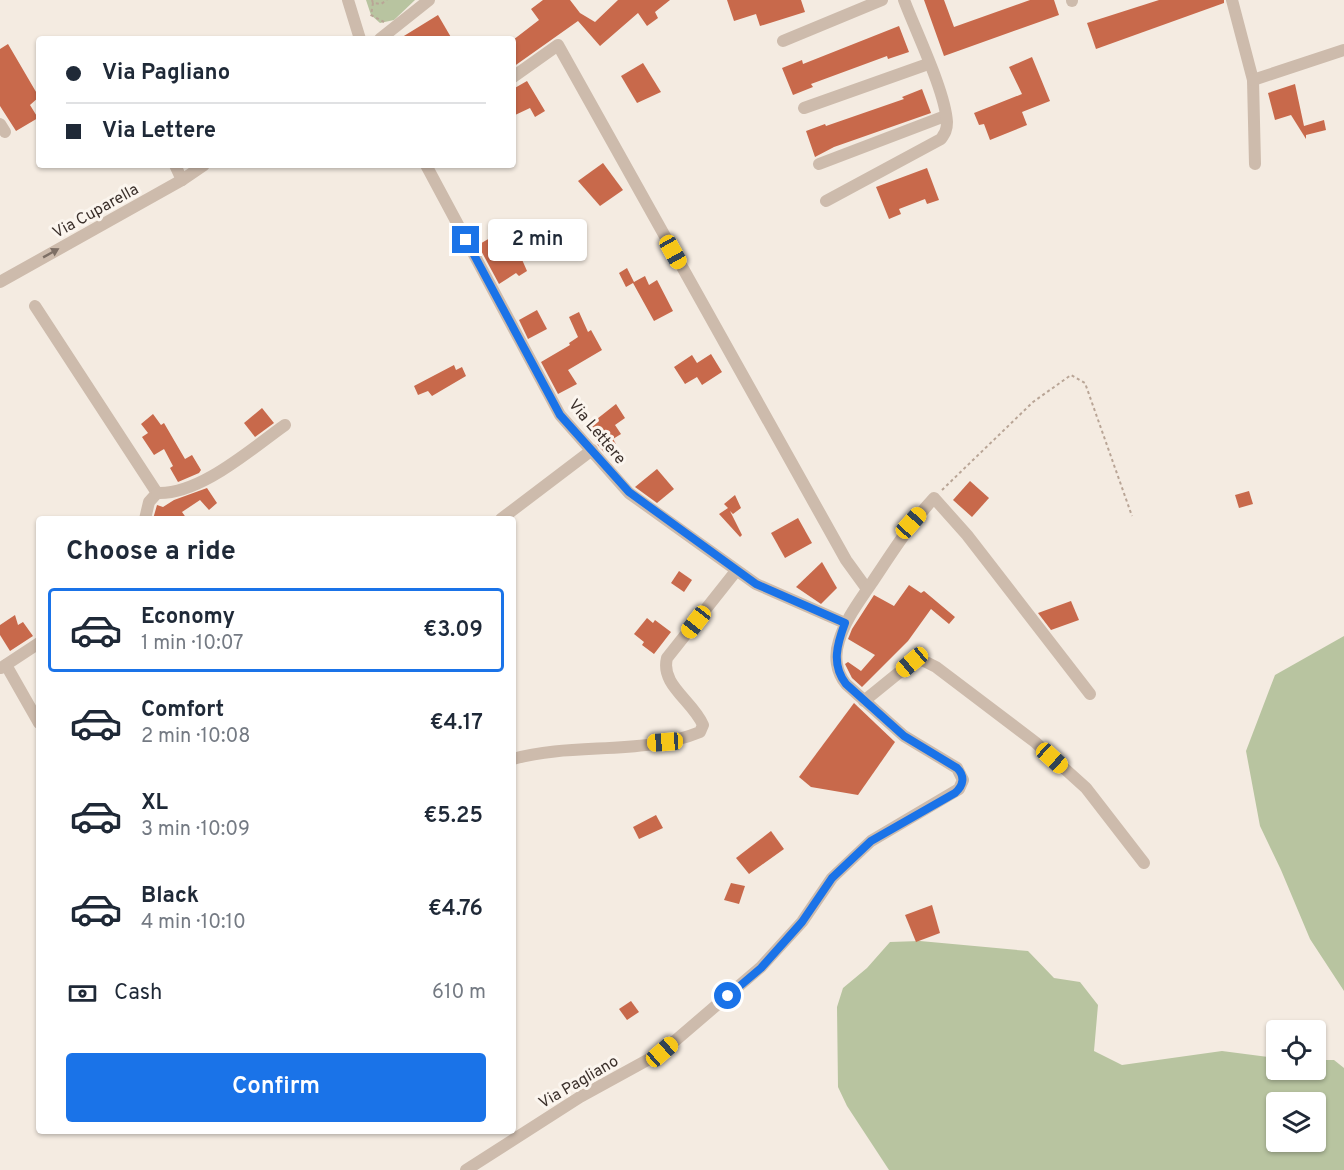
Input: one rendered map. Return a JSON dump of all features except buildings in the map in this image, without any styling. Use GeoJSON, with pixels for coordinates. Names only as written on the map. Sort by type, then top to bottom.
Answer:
{"type":"FeatureCollection","features":[{"type":"Feature","properties":{"kind":"street"},"geometry":{"type":"LineString","coordinates":[[348,0],[359,36]]}},
{"type":"Feature","properties":{"kind":"street"},"geometry":{"type":"LineString","coordinates":[[384,36],[429,0]]}},
{"type":"Feature","properties":{"kind":"street"},"geometry":{"type":"LineString","coordinates":[[783,41],[878,4],[882,0]]}},
{"type":"Feature","properties":{"kind":"street"},"geometry":{"type":"LineString","coordinates":[[826,201],[941,139],[946,132],[946,118],[904,0]]}},
{"type":"Feature","properties":{"kind":"street"},"geometry":{"type":"LineString","coordinates":[[1232,0],[1253,80],[1255,164]]}},
{"type":"Feature","properties":{"kind":"street"},"geometry":{"type":"LineString","coordinates":[[516,75],[558,45],[846,560],[867,590]]}},
{"type":"Feature","properties":{"kind":"street"},"geometry":{"type":"LineString","coordinates":[[1253,80],[1344,50]]}},
{"type":"Feature","properties":{"kind":"street"},"geometry":{"type":"LineString","coordinates":[[804,108],[928,64]]}},
{"type":"Feature","properties":{"kind":"street"},"geometry":{"type":"LineString","coordinates":[[819,164],[946,118]]}},
{"type":"Feature","properties":{"kind":"street"},"geometry":{"type":"LineString","coordinates":[[176,168],[182,180]]}},
{"type":"Feature","properties":{"kind":"street","name":"Via Cuparella"},"geometry":{"type":"LineString","coordinates":[[0,282],[200,168]]}},
{"type":"Feature","properties":{"kind":"street","name":"Via Lettere"},"geometry":{"type":"LineString","coordinates":[[428,168],[560,415],[629,492],[736,571],[775,593],[845,623]]}},
{"type":"Feature","properties":{"kind":"street"},"geometry":{"type":"LineString","coordinates":[[35,306],[157,493]]}},
{"type":"Feature","properties":{"kind":"street"},"geometry":{"type":"LineString","coordinates":[[147,516],[149,502],[157,493],[169,493],[210,477],[285,425]]}},
{"type":"Feature","properties":{"kind":"street"},"geometry":{"type":"LineString","coordinates":[[505,516],[592,450]]}},
{"type":"Feature","properties":{"kind":"street"},"geometry":{"type":"LineString","coordinates":[[845,623],[911,523],[934,498],[967,535],[1089,694]]}},
{"type":"Feature","properties":{"kind":"street"},"geometry":{"type":"LineString","coordinates":[[516,758],[558,751],[665,742],[700,732],[703,724],[668,679],[664,668],[667,658],[736,571]]}},
{"type":"Feature","properties":{"kind":"street","name":"Via Pagliano"},"geometry":{"type":"LineString","coordinates":[[466,1170],[580,1097],[662,1052],[761,968],[802,922],[832,878],[871,841],[959,789],[963,780],[957,768],[904,736],[838,675],[838,642],[845,623]]}},
{"type":"Feature","properties":{"kind":"street"},"geometry":{"type":"LineString","coordinates":[[36,645],[3,667],[36,718]]}},
{"type":"Feature","properties":{"kind":"street"},"geometry":{"type":"LineString","coordinates":[[864,701],[912,662],[922,660],[936,667],[1035,742],[1086,788],[1144,863]]}},
{"type":"Feature","properties":{"kind":"path"},"geometry":{"type":"LineString","coordinates":[[387,0],[381,4],[373,2],[370,15],[384,22],[394,18]]}},
{"type":"Feature","properties":{"kind":"path"},"geometry":{"type":"LineString","coordinates":[[934,498],[1033,402],[1071,375],[1085,383],[1132,516]]}},
{"type":"Feature","properties":{"kind":"green space"},"geometry":{"type":"Polygon","coordinates":[[[366,0],[415,0],[394,20],[380,23],[371,15],[366,0]]]}},
{"type":"Feature","properties":{"kind":"green space"},"geometry":{"type":"Polygon","coordinates":[[[1344,636],[1344,991],[1310,939],[1260,826],[1246,751],[1275,675],[1344,636]]]}},
{"type":"Feature","properties":{"kind":"green space"},"geometry":{"type":"Polygon","coordinates":[[[920,941],[1028,951],[1054,978],[1080,982],[1098,1005],[1094,1051],[1122,1065],[1222,1051],[1266,1057],[1266,1080],[1326,1080],[1326,1060],[1334,1060],[1344,1068],[1344,1170],[889,1170],[847,1106],[838,1087],[837,1007],[843,988],[867,968],[890,942],[920,941]]]}},
{"type":"Feature","properties":{"kind":"route"},"geometry":{"type":"LineString","coordinates":[[466,240],[560,415],[629,492],[756,584],[845,623],[838,642],[838,675],[904,736],[957,768],[963,776],[962,785],[955,793],[871,841],[832,878],[802,922],[761,968],[728,996]]}}]}
